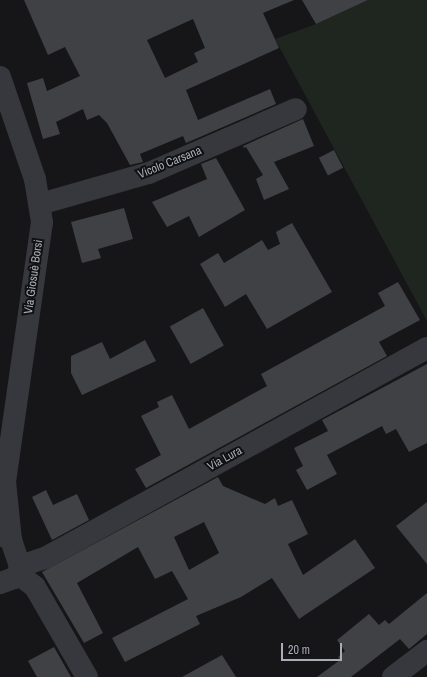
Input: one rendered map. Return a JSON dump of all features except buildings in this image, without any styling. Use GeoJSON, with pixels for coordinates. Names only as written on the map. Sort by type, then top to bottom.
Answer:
{"type":"FeatureCollection","features":[{"type":"Feature","properties":{"kind":"street","name":"Via Giosuè Borsi"},"geometry":{"type":"LineString","coordinates":[[0,77],[35,179],[42,222],[2,486],[6,537],[13,574]]}},
{"type":"Feature","properties":{"kind":"street","name":"Vicolo Carsana"},"geometry":{"type":"LineString","coordinates":[[40,204],[149,173],[296,109]]}},
{"type":"Feature","properties":{"kind":"street","name":"Via Lura"},"geometry":{"type":"LineString","coordinates":[[13,574],[45,558],[427,348]]}},
{"type":"Feature","properties":{"kind":"street"},"geometry":{"type":"LineString","coordinates":[[13,574],[35,587],[88,677]]}},
{"type":"Feature","properties":{"kind":"street"},"geometry":{"type":"LineString","coordinates":[[393,677],[427,651]]}},
{"type":"Feature","properties":{"kind":"shaded area"},"geometry":{"type":"Polygon","coordinates":[[[368,0],[427,0],[427,321],[275,39],[316,24],[368,0]]]}}]}
